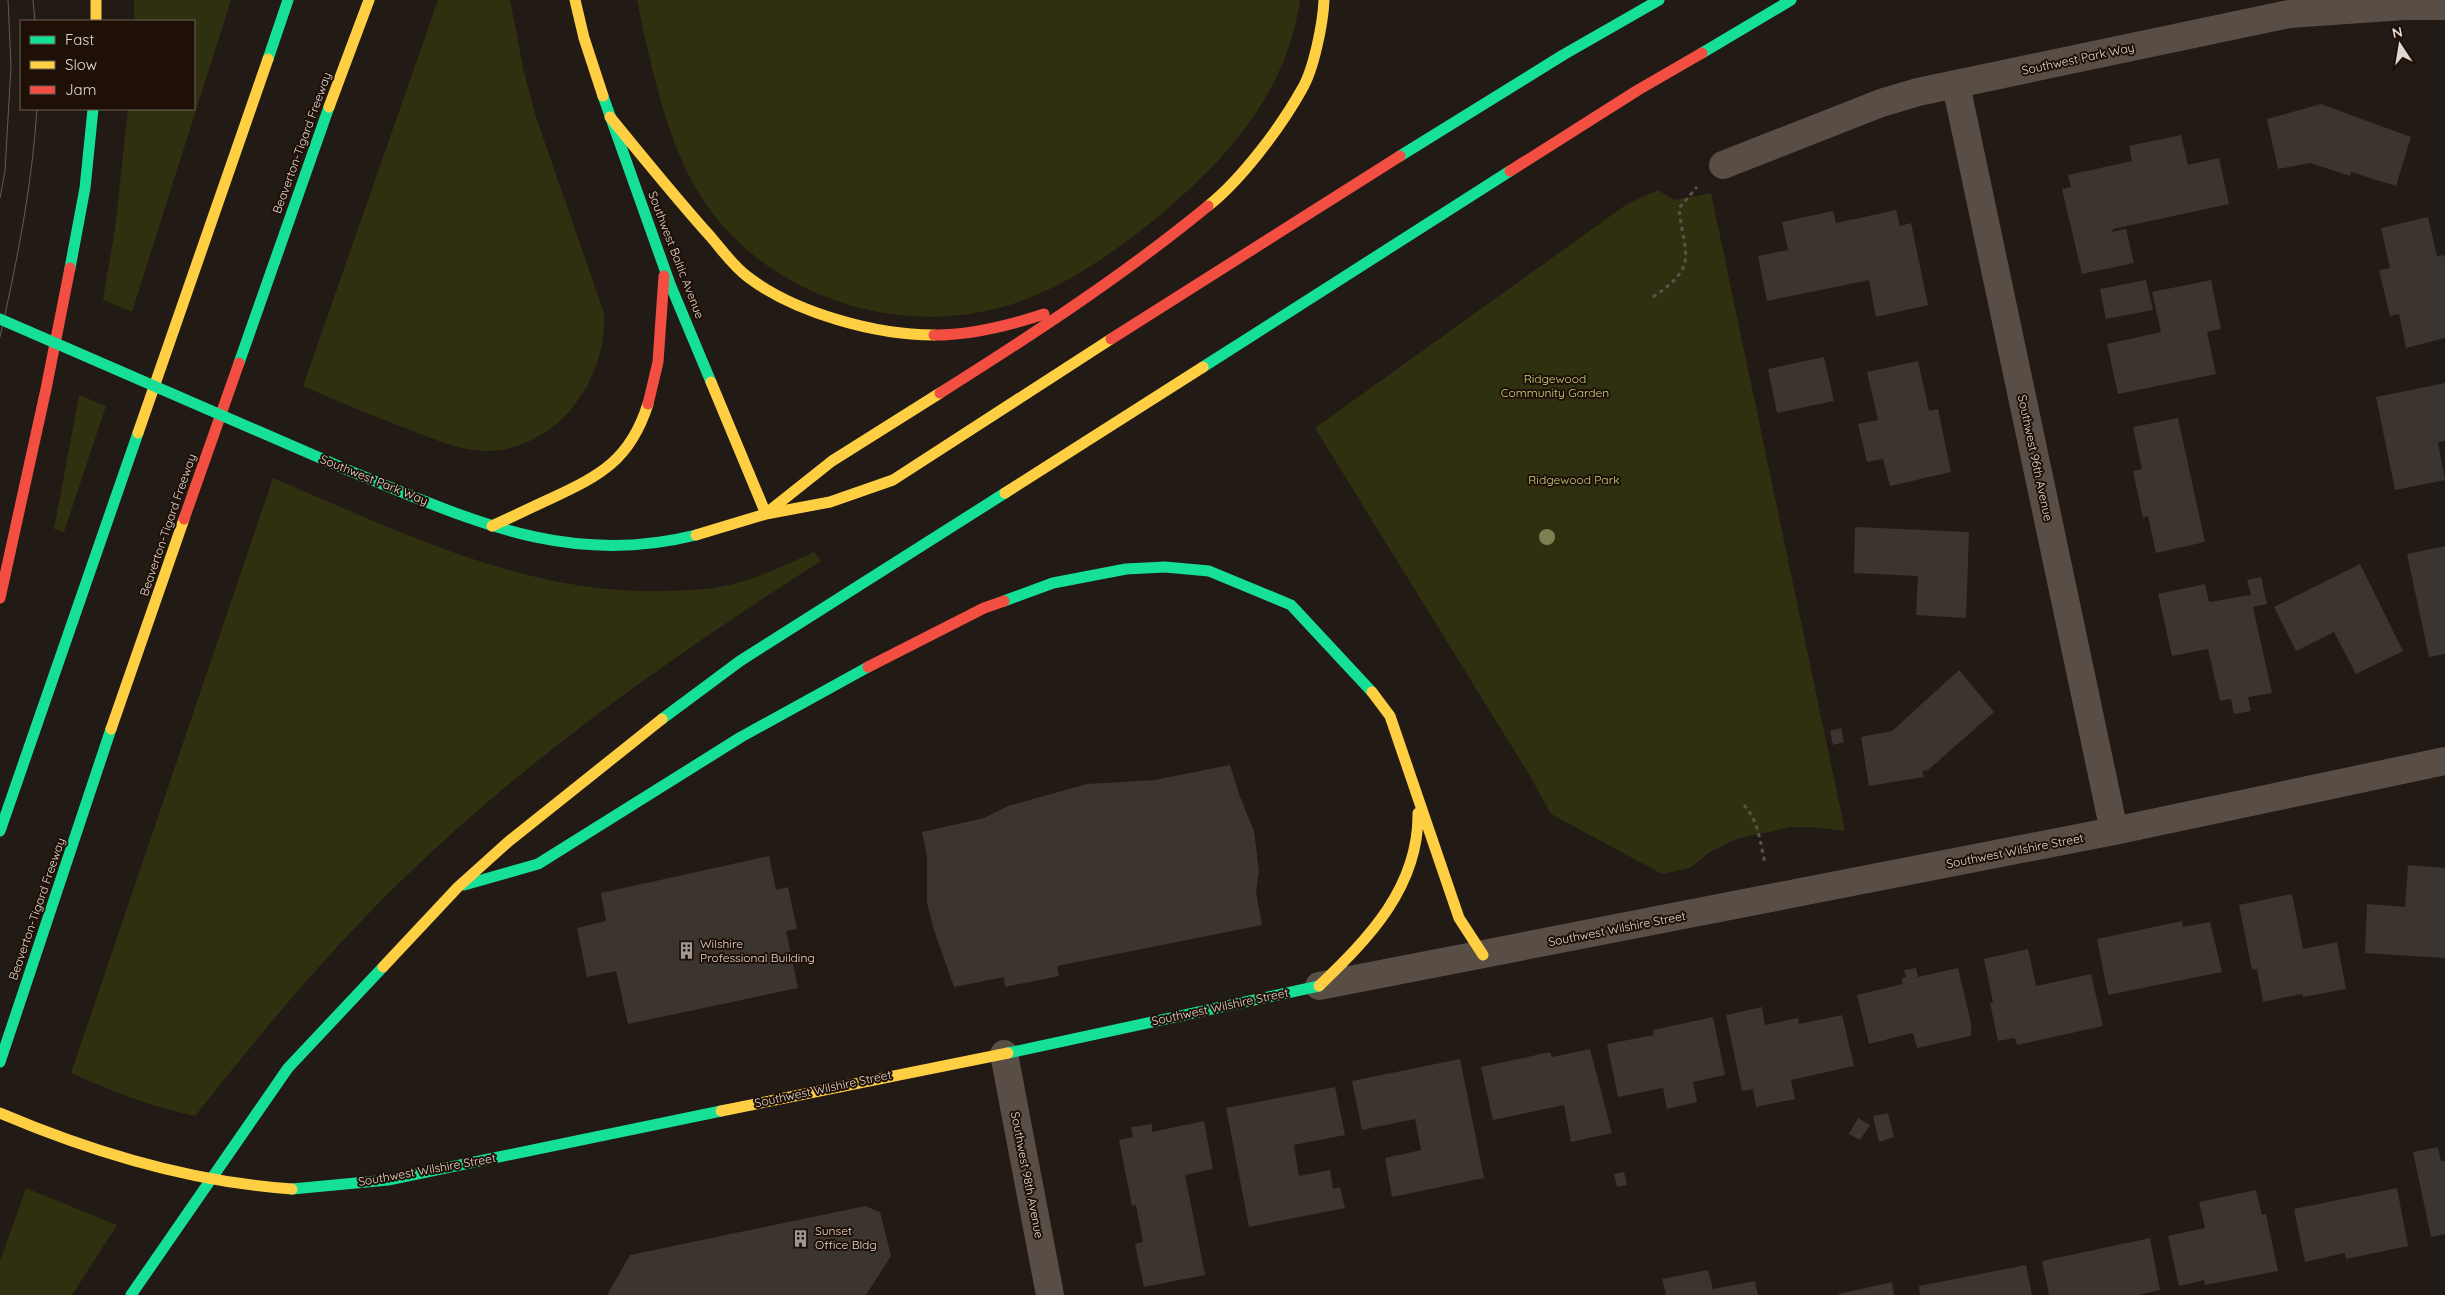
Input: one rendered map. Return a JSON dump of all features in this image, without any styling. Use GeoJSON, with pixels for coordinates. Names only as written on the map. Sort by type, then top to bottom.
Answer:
{"type":"FeatureCollection","features":[{"type":"Feature","properties":{"kind":"main road"},"geometry":{"type":"LineString","coordinates":[[96,0],[96,20]]}},
{"type":"Feature","properties":{"kind":"main road"},"geometry":{"type":"LineString","coordinates":[[0,831],[288,0]]}},
{"type":"Feature","properties":{"kind":"main road","name":"Beaverton-Tigard Freeway"},"geometry":{"type":"LineString","coordinates":[[0,1062],[123,694],[303,178],[369,0]]}},
{"type":"Feature","properties":{"kind":"main road","name":"Southwest Baltic Avenue"},"geometry":{"type":"LineString","coordinates":[[575,0],[584,38],[610,117],[664,267],[766,514]]}},
{"type":"Feature","properties":{"kind":"main road"},"geometry":{"type":"LineString","coordinates":[[766,514],[832,461],[1007,351],[1166,242],[1226,192],[1273,132],[1303,88],[1323,24],[1324,0]]}},
{"type":"Feature","properties":{"kind":"main road","name":"Southwest Park Way"},"geometry":{"type":"LineString","coordinates":[[0,319],[350,471],[492,526],[547,542],[589,546],[631,545],[694,535],[766,514],[830,502],[893,480],[1261,242],[1563,55],[1659,0]]}},
{"type":"Feature","properties":{"kind":"main road"},"geometry":{"type":"LineString","coordinates":[[132,1295],[288,1068],[458,887],[508,842],[648,728],[740,661],[1638,90],[1791,0]]}},
{"type":"Feature","properties":{"kind":"main road"},"geometry":{"type":"LineString","coordinates":[[0,598],[46,389],[85,188],[93,110]]}},
{"type":"Feature","properties":{"kind":"main road"},"geometry":{"type":"LineString","coordinates":[[610,117],[689,212],[743,273],[815,313],[856,327],[896,335],[964,335],[1016,326],[1080,300]]}},
{"type":"Feature","properties":{"kind":"main road"},"geometry":{"type":"LineString","coordinates":[[492,526],[590,481],[611,464],[639,428],[648,407],[659,361],[664,267]]}},
{"type":"Feature","properties":{"kind":"main road"},"geometry":{"type":"LineString","coordinates":[[458,887],[538,864],[740,737],[855,673],[984,608],[1053,583],[1126,569],[1165,567],[1209,571],[1291,605],[1365,682],[1390,716],[1419,807],[1458,918],[1483,955]]}},
{"type":"Feature","properties":{"kind":"main road"},"geometry":{"type":"LineString","coordinates":[[1319,986],[1357,950],[1404,883],[1416,847],[1419,807]]}},
{"type":"Feature","properties":{"kind":"main road","name":"Southwest Wilshire Street"},"geometry":{"type":"LineString","coordinates":[[0,1113],[94,1150],[143,1164],[266,1189],[292,1189],[397,1178],[887,1076],[1004,1054],[1319,986]]}},
{"type":"Feature","properties":{"kind":"street","name":"Southwest Park Way"},"geometry":{"type":"LineString","coordinates":[[1723,165],[1881,103],[1956,85],[2289,14],[2404,6],[2445,6]]}},
{"type":"Feature","properties":{"kind":"street","name":"Southwest 96th Avenue"},"geometry":{"type":"LineString","coordinates":[[1956,85],[2114,831]]}},
{"type":"Feature","properties":{"kind":"street","name":"Southwest Wilshire Street"},"geometry":{"type":"LineString","coordinates":[[1319,986],[2114,831],[2445,761]]}},
{"type":"Feature","properties":{"kind":"street","name":"Southwest 98th Avenue"},"geometry":{"type":"LineString","coordinates":[[1004,1054],[1050,1295]]}},
{"type":"Feature","properties":{"kind":"path"},"geometry":{"type":"LineString","coordinates":[[1653,297],[1672,284],[1686,266],[1686,248],[1679,208],[1689,195],[1723,165]]}},
{"type":"Feature","properties":{"kind":"path"},"geometry":{"type":"LineString","coordinates":[[1744,806],[1752,814],[1756,826],[1772,898]]}},
{"type":"Feature","properties":{"kind":"green space"},"geometry":{"type":"Polygon","coordinates":[[[134,0],[231,0],[132,312],[103,300],[115,229],[128,110],[195,110],[195,20],[134,20],[134,0]]]}},
{"type":"Feature","properties":{"kind":"green space"},"geometry":{"type":"Polygon","coordinates":[[[438,0],[510,0],[524,72],[535,114],[604,313],[603,339],[597,363],[587,386],[573,407],[553,427],[541,435],[515,447],[501,450],[464,449],[447,444],[366,413],[303,386],[438,0]]]}},
{"type":"Feature","properties":{"kind":"green space"},"geometry":{"type":"Polygon","coordinates":[[[637,0],[1300,0],[1293,33],[1283,63],[1253,117],[1213,166],[1166,210],[1100,260],[1046,291],[1027,299],[983,312],[937,317],[890,314],[845,304],[802,286],[763,262],[728,232],[700,195],[688,174],[678,150],[654,75],[637,0]]]}},
{"type":"Feature","properties":{"kind":"green space","name":"Ridgewood Park"},"geometry":{"type":"Polygon","coordinates":[[[1658,190],[1674,200],[1711,193],[1845,831],[1813,827],[1791,827],[1736,839],[1710,852],[1690,868],[1662,874],[1551,814],[1530,776],[1315,428],[1627,204],[1658,190]]]}},
{"type":"Feature","properties":{"kind":"green space"},"geometry":{"type":"Polygon","coordinates":[[[79,395],[106,406],[64,532],[54,529],[79,395]]]}},
{"type":"Feature","properties":{"kind":"green space"},"geometry":{"type":"Polygon","coordinates":[[[273,478],[417,539],[466,557],[515,572],[566,583],[617,590],[670,591],[701,589],[744,581],[814,552],[821,561],[711,634],[603,710],[499,792],[449,836],[346,937],[269,1025],[195,1116],[132,1098],[71,1073],[273,478]]]}},
{"type":"Feature","properties":{"kind":"green space"},"geometry":{"type":"Polygon","coordinates":[[[26,1188],[117,1225],[72,1295],[0,1295],[0,1261],[26,1188]]]}},
{"type":"Feature","properties":{"kind":"building"},"geometry":{"type":"Polygon","coordinates":[[[2321,104],[2411,137],[2396,186],[2351,172],[2350,176],[2310,163],[2278,169],[2267,119],[2321,104]]]}},
{"type":"Feature","properties":{"kind":"building"},"geometry":{"type":"Polygon","coordinates":[[[2181,135],[2188,165],[2219,158],[2229,204],[2113,229],[2112,232],[2126,229],[2134,263],[2082,274],[2062,189],[2071,187],[2068,175],[2132,161],[2129,146],[2181,135]]]}},
{"type":"Feature","properties":{"kind":"building"},"geometry":{"type":"Polygon","coordinates":[[[1896,210],[1900,226],[1911,223],[1928,305],[1876,317],[1869,280],[1767,301],[1758,256],[1788,250],[1782,222],[1833,211],[1836,223],[1896,210]]]}},
{"type":"Feature","properties":{"kind":"building"},"geometry":{"type":"Polygon","coordinates":[[[2428,217],[2437,256],[2444,255],[2445,259],[2445,338],[2406,348],[2399,314],[2390,316],[2379,270],[2390,268],[2381,228],[2428,217]]]}},
{"type":"Feature","properties":{"kind":"building"},"geometry":{"type":"Polygon","coordinates":[[[2146,280],[2153,310],[2106,319],[2100,289],[2146,280]]]}},
{"type":"Feature","properties":{"kind":"building"},"geometry":{"type":"Polygon","coordinates":[[[2211,280],[2221,329],[2207,332],[2216,374],[2118,394],[2107,344],[2161,332],[2152,292],[2211,280]]]}},
{"type":"Feature","properties":{"kind":"building"},"geometry":{"type":"Polygon","coordinates":[[[1824,357],[1834,401],[1777,413],[1768,369],[1824,357]]]}},
{"type":"Feature","properties":{"kind":"building"},"geometry":{"type":"Polygon","coordinates":[[[1918,361],[1929,411],[1938,409],[1951,472],[1890,486],[1883,459],[1867,462],[1858,424],[1878,420],[1867,372],[1918,361]]]}},
{"type":"Feature","properties":{"kind":"building"},"geometry":{"type":"Polygon","coordinates":[[[2445,383],[2445,441],[2438,442],[2445,480],[2395,490],[2376,397],[2445,383]]]}},
{"type":"Feature","properties":{"kind":"building"},"geometry":{"type":"Polygon","coordinates":[[[2178,418],[2205,542],[2156,553],[2148,516],[2143,518],[2133,471],[2142,469],[2133,427],[2178,418]]]}},
{"type":"Feature","properties":{"kind":"building"},"geometry":{"type":"Polygon","coordinates":[[[1855,527],[1969,532],[1966,618],[1916,615],[1918,576],[1854,573],[1855,527]]]}},
{"type":"Feature","properties":{"kind":"building"},"geometry":{"type":"Polygon","coordinates":[[[2445,546],[2445,654],[2429,657],[2407,554],[2445,546]]]}},
{"type":"Feature","properties":{"kind":"building"},"geometry":{"type":"Polygon","coordinates":[[[2360,564],[2403,651],[2356,674],[2334,632],[2296,651],[2274,607],[2360,564]]]}},
{"type":"Feature","properties":{"kind":"building"},"geometry":{"type":"Polygon","coordinates":[[[2261,577],[2267,604],[2253,607],[2272,693],[2248,697],[2251,711],[2234,714],[2231,699],[2220,701],[2208,649],[2172,656],[2158,594],[2205,584],[2209,602],[2251,595],[2247,580],[2261,577]]]}},
{"type":"Feature","properties":{"kind":"building"},"geometry":{"type":"Polygon","coordinates":[[[1959,670],[1994,712],[1928,770],[1922,771],[1924,777],[1869,786],[1861,737],[1892,731],[1959,670]]]}},
{"type":"Feature","properties":{"kind":"building"},"geometry":{"type":"Polygon","coordinates":[[[1841,728],[1844,742],[1833,745],[1830,731],[1841,728]]]}},
{"type":"Feature","properties":{"kind":"building"},"geometry":{"type":"Polygon","coordinates":[[[1230,765],[1254,831],[1259,872],[1256,892],[1262,925],[1057,966],[1059,976],[1005,987],[1004,977],[954,987],[934,930],[927,903],[927,856],[922,832],[984,818],[1008,806],[1087,784],[1155,780],[1230,765]]]}},
{"type":"Feature","properties":{"kind":"building","name":"Wilshire Professional Building"},"geometry":{"type":"Polygon","coordinates":[[[769,856],[776,890],[788,887],[797,929],[786,931],[798,988],[628,1024],[616,971],[587,977],[577,928],[606,921],[601,893],[769,856]]]}},
{"type":"Feature","properties":{"kind":"building"},"geometry":{"type":"Polygon","coordinates":[[[2408,865],[2445,868],[2445,958],[2365,953],[2367,904],[2405,907],[2408,865]]]}},
{"type":"Feature","properties":{"kind":"building"},"geometry":{"type":"Polygon","coordinates":[[[2292,894],[2303,949],[2337,942],[2346,989],[2303,997],[2302,994],[2263,1002],[2257,969],[2252,970],[2239,905],[2292,894]]]}},
{"type":"Feature","properties":{"kind":"building"},"geometry":{"type":"Polygon","coordinates":[[[2182,921],[2183,927],[2210,922],[2222,972],[2108,995],[2097,939],[2182,921]]]}},
{"type":"Feature","properties":{"kind":"building"},"geometry":{"type":"Polygon","coordinates":[[[2028,949],[2036,986],[2091,974],[2103,1026],[2017,1045],[2015,1038],[1998,1041],[1990,1003],[1993,1002],[1984,959],[2028,949]]]}},
{"type":"Feature","properties":{"kind":"building"},"geometry":{"type":"Polygon","coordinates":[[[1916,968],[1918,977],[1958,968],[1971,1023],[1971,1036],[1917,1048],[1913,1033],[1869,1044],[1857,995],[1902,984],[1902,978],[1906,977],[1904,970],[1916,968]]]}},
{"type":"Feature","properties":{"kind":"building"},"geometry":{"type":"Polygon","coordinates":[[[1762,1007],[1765,1025],[1798,1018],[1799,1024],[1842,1015],[1854,1066],[1791,1080],[1795,1099],[1756,1107],[1753,1089],[1742,1091],[1726,1015],[1762,1007]]]}},
{"type":"Feature","properties":{"kind":"building"},"geometry":{"type":"Polygon","coordinates":[[[1713,1017],[1725,1075],[1693,1082],[1697,1102],[1667,1109],[1663,1088],[1618,1097],[1607,1044],[1654,1035],[1653,1030],[1713,1017]]]}},
{"type":"Feature","properties":{"kind":"building"},"geometry":{"type":"Polygon","coordinates":[[[1590,1049],[1612,1133],[1571,1142],[1564,1105],[1493,1120],[1481,1067],[1550,1052],[1552,1057],[1590,1049]]]}},
{"type":"Feature","properties":{"kind":"building"},"geometry":{"type":"Polygon","coordinates":[[[1460,1059],[1484,1178],[1392,1197],[1385,1158],[1421,1150],[1415,1119],[1362,1130],[1352,1081],[1460,1059]]]}},
{"type":"Feature","properties":{"kind":"building"},"geometry":{"type":"Polygon","coordinates":[[[1335,1087],[1345,1135],[1294,1145],[1299,1176],[1330,1170],[1333,1189],[1340,1187],[1345,1208],[1249,1227],[1226,1108],[1335,1087]]]}},
{"type":"Feature","properties":{"kind":"building"},"geometry":{"type":"Polygon","coordinates":[[[1888,1113],[1894,1137],[1879,1142],[1873,1116],[1888,1113]]]}},
{"type":"Feature","properties":{"kind":"building"},"geometry":{"type":"Polygon","coordinates":[[[1858,1118],[1870,1125],[1860,1140],[1849,1134],[1858,1118]]]}},
{"type":"Feature","properties":{"kind":"building"},"geometry":{"type":"Polygon","coordinates":[[[1204,1121],[1213,1169],[1185,1175],[1205,1275],[1144,1287],[1135,1244],[1143,1242],[1136,1205],[1132,1206],[1119,1140],[1133,1137],[1131,1127],[1152,1124],[1152,1132],[1204,1121]]]}},
{"type":"Feature","properties":{"kind":"building"},"geometry":{"type":"Polygon","coordinates":[[[2438,1147],[2441,1161],[2445,1161],[2445,1234],[2431,1237],[2413,1152],[2438,1147]]]}},
{"type":"Feature","properties":{"kind":"building"},"geometry":{"type":"Polygon","coordinates":[[[1624,1172],[1627,1185],[1617,1187],[1614,1174],[1624,1172]]]}},
{"type":"Feature","properties":{"kind":"building"},"geometry":{"type":"Polygon","coordinates":[[[2397,1188],[2408,1246],[2346,1259],[2345,1253],[2305,1262],[2294,1209],[2397,1188]]]}},
{"type":"Feature","properties":{"kind":"building"},"geometry":{"type":"Polygon","coordinates":[[[2256,1190],[2262,1215],[2266,1214],[2278,1271],[2205,1285],[2204,1280],[2179,1286],[2168,1236],[2205,1228],[2199,1202],[2256,1190]]]}},
{"type":"Feature","properties":{"kind":"building","name":"Sunset Office Bldg"},"geometry":{"type":"Polygon","coordinates":[[[865,1206],[880,1212],[891,1256],[866,1295],[607,1295],[630,1255],[865,1206]]]}},
{"type":"Feature","properties":{"kind":"building"},"geometry":{"type":"Polygon","coordinates":[[[2150,1238],[2160,1290],[2138,1295],[2049,1295],[2042,1261],[2150,1238]]]}},
{"type":"Feature","properties":{"kind":"building"},"geometry":{"type":"Polygon","coordinates":[[[2026,1265],[2032,1295],[1920,1295],[1919,1286],[2026,1265]]]}},
{"type":"Feature","properties":{"kind":"building"},"geometry":{"type":"Polygon","coordinates":[[[1708,1270],[1713,1289],[1755,1281],[1758,1295],[1666,1295],[1662,1279],[1708,1270]]]}},
{"type":"Feature","properties":{"kind":"building"},"geometry":{"type":"Polygon","coordinates":[[[1892,1282],[1894,1295],[1838,1295],[1838,1294],[1892,1282]]]}},
{"type":"Feature","properties":{"kind":"tram line"},"geometry":{"type":"LineString","coordinates":[[0,198],[5,171],[11,66],[8,0]]}},
{"type":"Feature","properties":{"kind":"tram line"},"geometry":{"type":"LineString","coordinates":[[33,0],[35,20]]}},
{"type":"Feature","properties":{"kind":"tram line"},"geometry":{"type":"LineString","coordinates":[[0,337],[23,224],[32,167],[37,110]]}},
{"type":"Feature","properties":{"kind":"traffic: fast"},"geometry":{"type":"LineString","coordinates":[[268,59],[288,0]]}},
{"type":"Feature","properties":{"kind":"traffic: fast"},"geometry":{"type":"LineString","coordinates":[[1400,156],[1563,55],[1659,0]]}},
{"type":"Feature","properties":{"kind":"traffic: fast"},"geometry":{"type":"LineString","coordinates":[[1702,53],[1791,0]]}},
{"type":"Feature","properties":{"kind":"traffic: fast"},"geometry":{"type":"LineString","coordinates":[[603,96],[670,284],[711,382]]}},
{"type":"Feature","properties":{"kind":"traffic: fast"},"geometry":{"type":"LineString","coordinates":[[239,363],[329,107]]}},
{"type":"Feature","properties":{"kind":"traffic: fast"},"geometry":{"type":"LineString","coordinates":[[70,268],[85,188],[93,110]]}},
{"type":"Feature","properties":{"kind":"traffic: fast"},"geometry":{"type":"LineString","coordinates":[[1203,367],[1510,171]]}},
{"type":"Feature","properties":{"kind":"traffic: fast"},"geometry":{"type":"LineString","coordinates":[[0,319],[350,471]]}},
{"type":"Feature","properties":{"kind":"traffic: fast"},"geometry":{"type":"LineString","coordinates":[[0,831],[138,433]]}},
{"type":"Feature","properties":{"kind":"traffic: fast"},"geometry":{"type":"LineString","coordinates":[[350,471],[477,521],[518,533],[560,542],[603,546],[648,544],[696,535]]}},
{"type":"Feature","properties":{"kind":"traffic: fast"},"geometry":{"type":"LineString","coordinates":[[662,719],[740,661],[1005,493]]}},
{"type":"Feature","properties":{"kind":"traffic: fast"},"geometry":{"type":"LineString","coordinates":[[1004,601],[1053,583],[1126,569],[1165,567],[1209,571],[1291,605],[1372,692]]}},
{"type":"Feature","properties":{"kind":"traffic: fast"},"geometry":{"type":"LineString","coordinates":[[464,885],[538,864],[741,737],[868,667]]}},
{"type":"Feature","properties":{"kind":"traffic: fast"},"geometry":{"type":"LineString","coordinates":[[0,1062],[111,729]]}},
{"type":"Feature","properties":{"kind":"traffic: fast"},"geometry":{"type":"LineString","coordinates":[[131,1295],[288,1068],[383,967]]}},
{"type":"Feature","properties":{"kind":"traffic: fast"},"geometry":{"type":"LineString","coordinates":[[1008,1053],[1319,986]]}},
{"type":"Feature","properties":{"kind":"traffic: fast"},"geometry":{"type":"LineString","coordinates":[[292,1189],[388,1180],[721,1111]]}},
{"type":"Feature","properties":{"kind":"traffic: slow"},"geometry":{"type":"LineString","coordinates":[[96,0],[96,20]]}},
{"type":"Feature","properties":{"kind":"traffic: slow"},"geometry":{"type":"LineString","coordinates":[[329,107],[369,0]]}},
{"type":"Feature","properties":{"kind":"traffic: slow"},"geometry":{"type":"LineString","coordinates":[[575,0],[584,38],[603,96]]}},
{"type":"Feature","properties":{"kind":"traffic: slow"},"geometry":{"type":"LineString","coordinates":[[1208,206],[1234,182],[1260,152],[1302,89],[1317,46],[1324,0]]}},
{"type":"Feature","properties":{"kind":"traffic: slow"},"geometry":{"type":"LineString","coordinates":[[138,433],[268,59]]}},
{"type":"Feature","properties":{"kind":"traffic: slow"},"geometry":{"type":"LineString","coordinates":[[610,117],[737,268],[767,290],[812,311],[837,320],[887,331],[934,335]]}},
{"type":"Feature","properties":{"kind":"traffic: slow"},"geometry":{"type":"LineString","coordinates":[[766,514],[830,502],[893,480],[1111,339]]}},
{"type":"Feature","properties":{"kind":"traffic: slow"},"geometry":{"type":"LineString","coordinates":[[1005,493],[1203,367]]}},
{"type":"Feature","properties":{"kind":"traffic: slow"},"geometry":{"type":"LineString","coordinates":[[696,535],[766,514],[711,382]]}},
{"type":"Feature","properties":{"kind":"traffic: slow"},"geometry":{"type":"LineString","coordinates":[[769,511],[832,461],[940,393]]}},
{"type":"Feature","properties":{"kind":"traffic: slow"},"geometry":{"type":"LineString","coordinates":[[492,526],[585,481],[612,463],[632,439],[641,423],[648,404]]}},
{"type":"Feature","properties":{"kind":"traffic: slow"},"geometry":{"type":"LineString","coordinates":[[111,729],[184,519]]}},
{"type":"Feature","properties":{"kind":"traffic: slow"},"geometry":{"type":"LineString","coordinates":[[1372,692],[1390,716],[1459,918],[1483,955]]}},
{"type":"Feature","properties":{"kind":"traffic: slow"},"geometry":{"type":"LineString","coordinates":[[383,967],[458,887],[508,842],[662,719]]}},
{"type":"Feature","properties":{"kind":"traffic: slow"},"geometry":{"type":"LineString","coordinates":[[1319,986],[1356,949],[1388,909],[1400,888],[1410,864],[1416,840],[1418,813]]}},
{"type":"Feature","properties":{"kind":"traffic: slow"},"geometry":{"type":"LineString","coordinates":[[721,1111],[1008,1053]]}},
{"type":"Feature","properties":{"kind":"traffic: slow"},"geometry":{"type":"LineString","coordinates":[[0,1113],[71,1141],[143,1163],[217,1180],[292,1189]]}},
{"type":"Feature","properties":{"kind":"traffic: jam"},"geometry":{"type":"LineString","coordinates":[[1510,171],[1638,90],[1702,53]]}},
{"type":"Feature","properties":{"kind":"traffic: jam"},"geometry":{"type":"LineString","coordinates":[[1111,339],[1400,156]]}},
{"type":"Feature","properties":{"kind":"traffic: jam"},"geometry":{"type":"LineString","coordinates":[[940,393],[1077,304],[1144,256],[1208,206]]}},
{"type":"Feature","properties":{"kind":"traffic: jam"},"geometry":{"type":"LineString","coordinates":[[0,598],[46,389],[70,268]]}},
{"type":"Feature","properties":{"kind":"traffic: jam"},"geometry":{"type":"LineString","coordinates":[[648,404],[658,362],[664,276]]}},
{"type":"Feature","properties":{"kind":"traffic: jam"},"geometry":{"type":"LineString","coordinates":[[934,335],[990,329],[1044,314]]}},
{"type":"Feature","properties":{"kind":"traffic: jam"},"geometry":{"type":"LineString","coordinates":[[184,519],[239,363]]}},
{"type":"Feature","properties":{"kind":"traffic: jam"},"geometry":{"type":"LineString","coordinates":[[868,667],[984,608],[1004,601]]}},
{"type":"Feature","properties":{"kind":"place","name":"Wilshire Professional Building"},"geometry":{"type":"Point","coordinates":[686,951]}},
{"type":"Feature","properties":{"kind":"place","name":"Sunset Office Bldg"},"geometry":{"type":"Point","coordinates":[801,1238]}},
{"type":"Feature","properties":{"kind":"park label","name":"Ridgewood Community Garden"},"geometry":{"type":"Point","coordinates":[1555,386]}}]}
